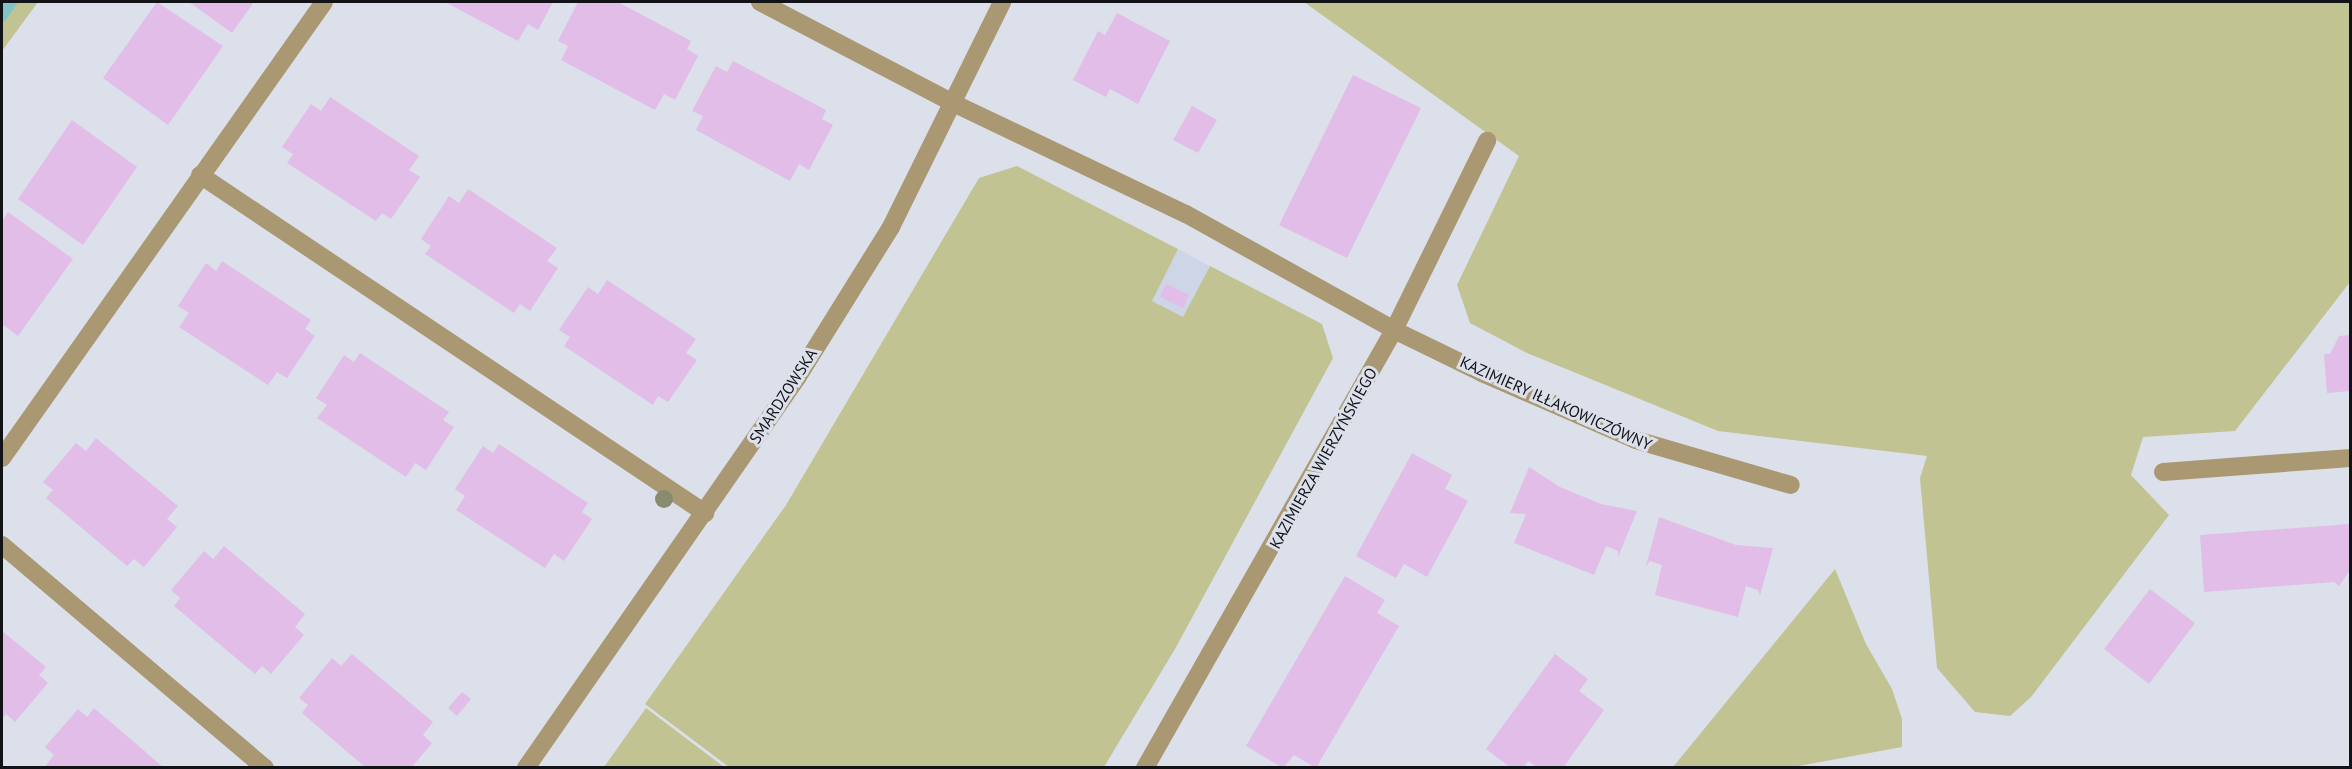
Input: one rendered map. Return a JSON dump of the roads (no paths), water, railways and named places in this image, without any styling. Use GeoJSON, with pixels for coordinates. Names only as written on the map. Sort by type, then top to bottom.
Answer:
{"type":"FeatureCollection","features":[{"type":"Feature","properties":{"kind":"street"},"geometry":{"type":"LineString","coordinates":[[2,458],[324,2]]}},
{"type":"Feature","properties":{"kind":"street","name":"KAZIMIERY IŁŁAKOWICZÓWNY"},"geometry":{"type":"LineString","coordinates":[[760,2],[953,103],[1186,214],[1394,330],[1636,440],[1791,485]]}},
{"type":"Feature","properties":{"kind":"street","name":"SMARDZOWSKA"},"geometry":{"type":"LineString","coordinates":[[526,768],[705,513],[891,227],[1002,2]]}},
{"type":"Feature","properties":{"kind":"street","name":"KAZIMIERZA WIERZYŃSKIEGO"},"geometry":{"type":"LineString","coordinates":[[1145,768],[1394,330],[1487,141]]}},
{"type":"Feature","properties":{"kind":"street"},"geometry":{"type":"LineString","coordinates":[[200,175],[705,513]]}},
{"type":"Feature","properties":{"kind":"street"},"geometry":{"type":"LineString","coordinates":[[2163,472],[2350,458]]}},
{"type":"Feature","properties":{"kind":"street"},"geometry":{"type":"LineString","coordinates":[[2,546],[265,768]]}},
{"type":"Feature","properties":{"kind":"waterway"},"geometry":{"type":"LineString","coordinates":[[2,15],[11,2]]}}]}
